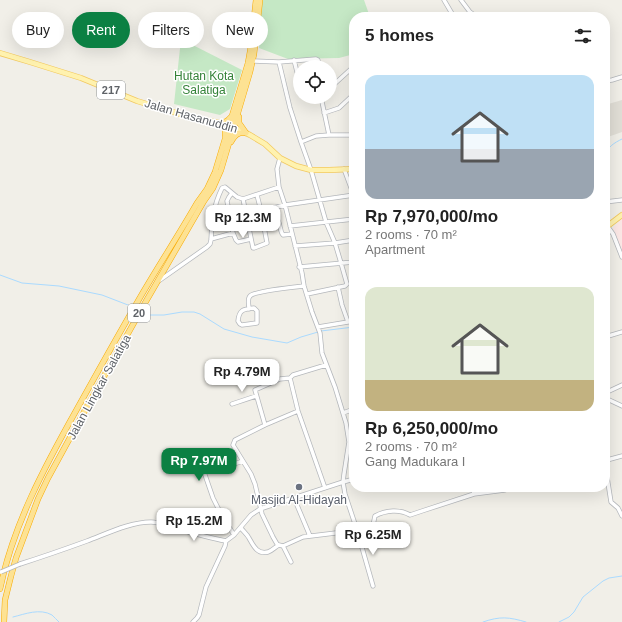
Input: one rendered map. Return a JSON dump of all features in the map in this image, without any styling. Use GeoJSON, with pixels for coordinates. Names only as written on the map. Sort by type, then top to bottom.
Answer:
{"type":"FeatureCollection","features":[{"type":"Feature","properties":{"kind":"highway","name":"Jalan Lingkar Salatiga"},"geometry":{"type":"LineString","coordinates":[[237,109],[250,53],[256,0]]}},
{"type":"Feature","properties":{"kind":"highway","name":"Jalan Lingkar Salatiga"},"geometry":{"type":"LineString","coordinates":[[4,622],[5,600],[16,558],[38,499],[48,478],[157,282],[213,188],[221,170],[225,149],[253,61],[260,0]]}},
{"type":"Feature","properties":{"kind":"highway"},"geometry":{"type":"LineString","coordinates":[[225,149],[225,128],[222,124],[230,119],[237,109]]}},
{"type":"Feature","properties":{"kind":"highway"},"geometry":{"type":"LineString","coordinates":[[237,109],[239,123],[246,133]]}},
{"type":"Feature","properties":{"kind":"highway"},"geometry":{"type":"LineString","coordinates":[[225,149],[238,133],[246,133]]}},
{"type":"Feature","properties":{"kind":"highway","name":"Jalan Lingkar Salatiga"},"geometry":{"type":"LineString","coordinates":[[0,589],[6,565],[24,513],[56,446],[152,278],[197,202],[207,189],[225,149]]}},
{"type":"Feature","properties":{"kind":"highway"},"geometry":{"type":"LineString","coordinates":[[152,278],[157,282]]}},
{"type":"Feature","properties":{"kind":"main road","name":"Jalan Hasanuddin"},"geometry":{"type":"LineString","coordinates":[[0,53],[81,78],[137,100],[193,118],[232,126],[265,144],[280,158],[296,166],[311,170],[349,168]]}},
{"type":"Feature","properties":{"kind":"main road"},"geometry":{"type":"LineString","coordinates":[[610,225],[622,215]]}},
{"type":"Feature","properties":{"kind":"street"},"geometry":{"type":"LineString","coordinates":[[444,0],[451,12]]}},
{"type":"Feature","properties":{"kind":"street"},"geometry":{"type":"LineString","coordinates":[[461,0],[470,12]]}},
{"type":"Feature","properties":{"kind":"street"},"geometry":{"type":"LineString","coordinates":[[253,61],[279,62],[293,60]]}},
{"type":"Feature","properties":{"kind":"street"},"geometry":{"type":"LineString","coordinates":[[294,60],[318,60]]}},
{"type":"Feature","properties":{"kind":"street"},"geometry":{"type":"LineString","coordinates":[[279,62],[290,108],[311,170],[326,222],[335,243],[346,284],[345,286],[307,294]]}},
{"type":"Feature","properties":{"kind":"street"},"geometry":{"type":"LineString","coordinates":[[337,82],[349,71]]}},
{"type":"Feature","properties":{"kind":"street"},"geometry":{"type":"LineString","coordinates":[[610,80],[622,77]]}},
{"type":"Feature","properties":{"kind":"street"},"geometry":{"type":"LineString","coordinates":[[324,113],[339,108],[349,99]]}},
{"type":"Feature","properties":{"kind":"street"},"geometry":{"type":"LineString","coordinates":[[322,104],[329,135]]}},
{"type":"Feature","properties":{"kind":"street"},"geometry":{"type":"LineString","coordinates":[[301,142],[316,136],[349,135]]}},
{"type":"Feature","properties":{"kind":"street"},"geometry":{"type":"LineString","coordinates":[[280,158],[277,169],[279,187],[285,205],[304,286],[319,330],[323,366],[335,387],[346,423],[348,442],[343,482],[345,494],[373,586]]}},
{"type":"Feature","properties":{"kind":"street"},"geometry":{"type":"LineString","coordinates":[[344,169],[349,182]]}},
{"type":"Feature","properties":{"kind":"street"},"geometry":{"type":"LineString","coordinates":[[157,282],[210,244],[213,212],[222,188],[224,187],[239,198],[243,199],[279,187]]}},
{"type":"Feature","properties":{"kind":"street"},"geometry":{"type":"LineString","coordinates":[[232,193],[227,201],[233,233],[237,241],[251,239]]}},
{"type":"Feature","properties":{"kind":"street"},"geometry":{"type":"LineString","coordinates":[[243,199],[253,249],[267,243],[262,211],[257,195]]}},
{"type":"Feature","properties":{"kind":"street"},"geometry":{"type":"LineString","coordinates":[[262,211],[285,205],[349,197]]}},
{"type":"Feature","properties":{"kind":"street"},"geometry":{"type":"LineString","coordinates":[[610,201],[622,200]]}},
{"type":"Feature","properties":{"kind":"street"},"geometry":{"type":"LineString","coordinates":[[263,221],[274,218],[277,219],[279,221],[282,235],[292,234]]}},
{"type":"Feature","properties":{"kind":"street"},"geometry":{"type":"LineString","coordinates":[[290,226],[349,220]]}},
{"type":"Feature","properties":{"kind":"street"},"geometry":{"type":"LineString","coordinates":[[610,231],[613,234],[622,257]]}},
{"type":"Feature","properties":{"kind":"street"},"geometry":{"type":"LineString","coordinates":[[211,239],[233,233]]}},
{"type":"Feature","properties":{"kind":"street"},"geometry":{"type":"LineString","coordinates":[[295,246],[349,241]]}},
{"type":"Feature","properties":{"kind":"street"},"geometry":{"type":"LineString","coordinates":[[299,267],[349,263]]}},
{"type":"Feature","properties":{"kind":"street"},"geometry":{"type":"LineString","coordinates":[[249,309],[248,299],[254,294],[304,286]]}},
{"type":"Feature","properties":{"kind":"street"},"geometry":{"type":"LineString","coordinates":[[319,330],[348,322],[342,306],[338,287]]}},
{"type":"Feature","properties":{"kind":"street"},"geometry":{"type":"LineString","coordinates":[[254,308],[256,310],[257,322],[242,325],[240,324],[238,321],[240,312],[249,309],[254,308]]}},
{"type":"Feature","properties":{"kind":"street"},"geometry":{"type":"LineString","coordinates":[[610,336],[622,332]]}},
{"type":"Feature","properties":{"kind":"street"},"geometry":{"type":"LineString","coordinates":[[265,425],[256,396],[255,391],[257,388],[280,379],[290,378],[293,375],[323,366]]}},
{"type":"Feature","properties":{"kind":"street"},"geometry":{"type":"LineString","coordinates":[[290,378],[298,411],[325,488]]}},
{"type":"Feature","properties":{"kind":"street"},"geometry":{"type":"LineString","coordinates":[[610,391],[622,385]]}},
{"type":"Feature","properties":{"kind":"street"},"geometry":{"type":"LineString","coordinates":[[232,404],[256,396]]}},
{"type":"Feature","properties":{"kind":"street"},"geometry":{"type":"LineString","coordinates":[[610,400],[622,406]]}},
{"type":"Feature","properties":{"kind":"street"},"geometry":{"type":"LineString","coordinates":[[291,562],[281,546],[277,544],[273,537],[260,509],[255,484],[251,474],[233,445],[234,441],[265,425],[298,411]]}},
{"type":"Feature","properties":{"kind":"street"},"geometry":{"type":"LineString","coordinates":[[343,413],[349,411]]}},
{"type":"Feature","properties":{"kind":"street"},"geometry":{"type":"LineString","coordinates":[[610,460],[622,456]]}},
{"type":"Feature","properties":{"kind":"street"},"geometry":{"type":"LineString","coordinates":[[234,535],[217,508],[203,469],[225,467],[243,461]]}},
{"type":"Feature","properties":{"kind":"street"},"geometry":{"type":"LineString","coordinates":[[193,622],[199,615],[209,579],[226,541],[241,528],[251,515],[260,509],[349,480]]}},
{"type":"Feature","properties":{"kind":"street"},"geometry":{"type":"LineString","coordinates":[[241,528],[259,552],[268,552],[310,536],[321,536],[362,530],[373,524],[375,516],[385,512],[405,512],[410,516],[474,494],[484,492]]}},
{"type":"Feature","properties":{"kind":"street"},"geometry":{"type":"LineString","coordinates":[[610,492],[611,502],[618,508],[622,516]]}},
{"type":"Feature","properties":{"kind":"street"},"geometry":{"type":"LineString","coordinates":[[294,498],[310,536]]}},
{"type":"Feature","properties":{"kind":"street"},"geometry":{"type":"LineString","coordinates":[[0,572],[120,529],[141,523],[159,523],[226,541]]}},
{"type":"Feature","properties":{"kind":"shaded area"},"geometry":{"type":"Polygon","coordinates":[[[622,100],[622,132],[610,136],[610,104],[622,100]]]}},
{"type":"Feature","properties":{"kind":"shaded area"},"geometry":{"type":"Polygon","coordinates":[[[622,218],[622,252],[613,228],[622,218]]]}},
{"type":"Feature","properties":{"kind":"green space"},"geometry":{"type":"Polygon","coordinates":[[[262,0],[364,0],[368,12],[349,12],[349,55],[339,58],[288,59],[259,48],[268,48],[268,12],[261,12],[262,0]]]}},
{"type":"Feature","properties":{"kind":"green space","name":"Hutan Kota Salatiga"},"geometry":{"type":"Polygon","coordinates":[[[180,48],[199,48],[242,70],[230,109],[220,115],[174,104],[180,48]]]}},
{"type":"Feature","properties":{"kind":"waterway"},"geometry":{"type":"LineString","coordinates":[[610,147],[622,139]]}},
{"type":"Feature","properties":{"kind":"waterway"},"geometry":{"type":"LineString","coordinates":[[0,275],[22,283],[59,286],[102,295],[128,305]]}},
{"type":"Feature","properties":{"kind":"waterway"},"geometry":{"type":"LineString","coordinates":[[149,315],[194,312],[200,314],[224,329],[252,337],[287,343],[318,332]]}},
{"type":"Feature","properties":{"kind":"waterway"},"geometry":{"type":"LineString","coordinates":[[321,331],[349,328]]}},
{"type":"Feature","properties":{"kind":"waterway"},"geometry":{"type":"LineString","coordinates":[[559,622],[569,617],[574,612],[583,597],[603,581],[609,578],[622,576]]}},
{"type":"Feature","properties":{"kind":"waterway"},"geometry":{"type":"LineString","coordinates":[[13,617],[32,612],[43,612],[52,615],[59,622]]}},
{"type":"Feature","properties":{"kind":"waterway"},"geometry":{"type":"LineString","coordinates":[[483,622],[504,618],[526,622]]}},
{"type":"Feature","properties":{"kind":"place","name":"Masjid Al-Hidayah"},"geometry":{"type":"Point","coordinates":[299,487]}}]}
